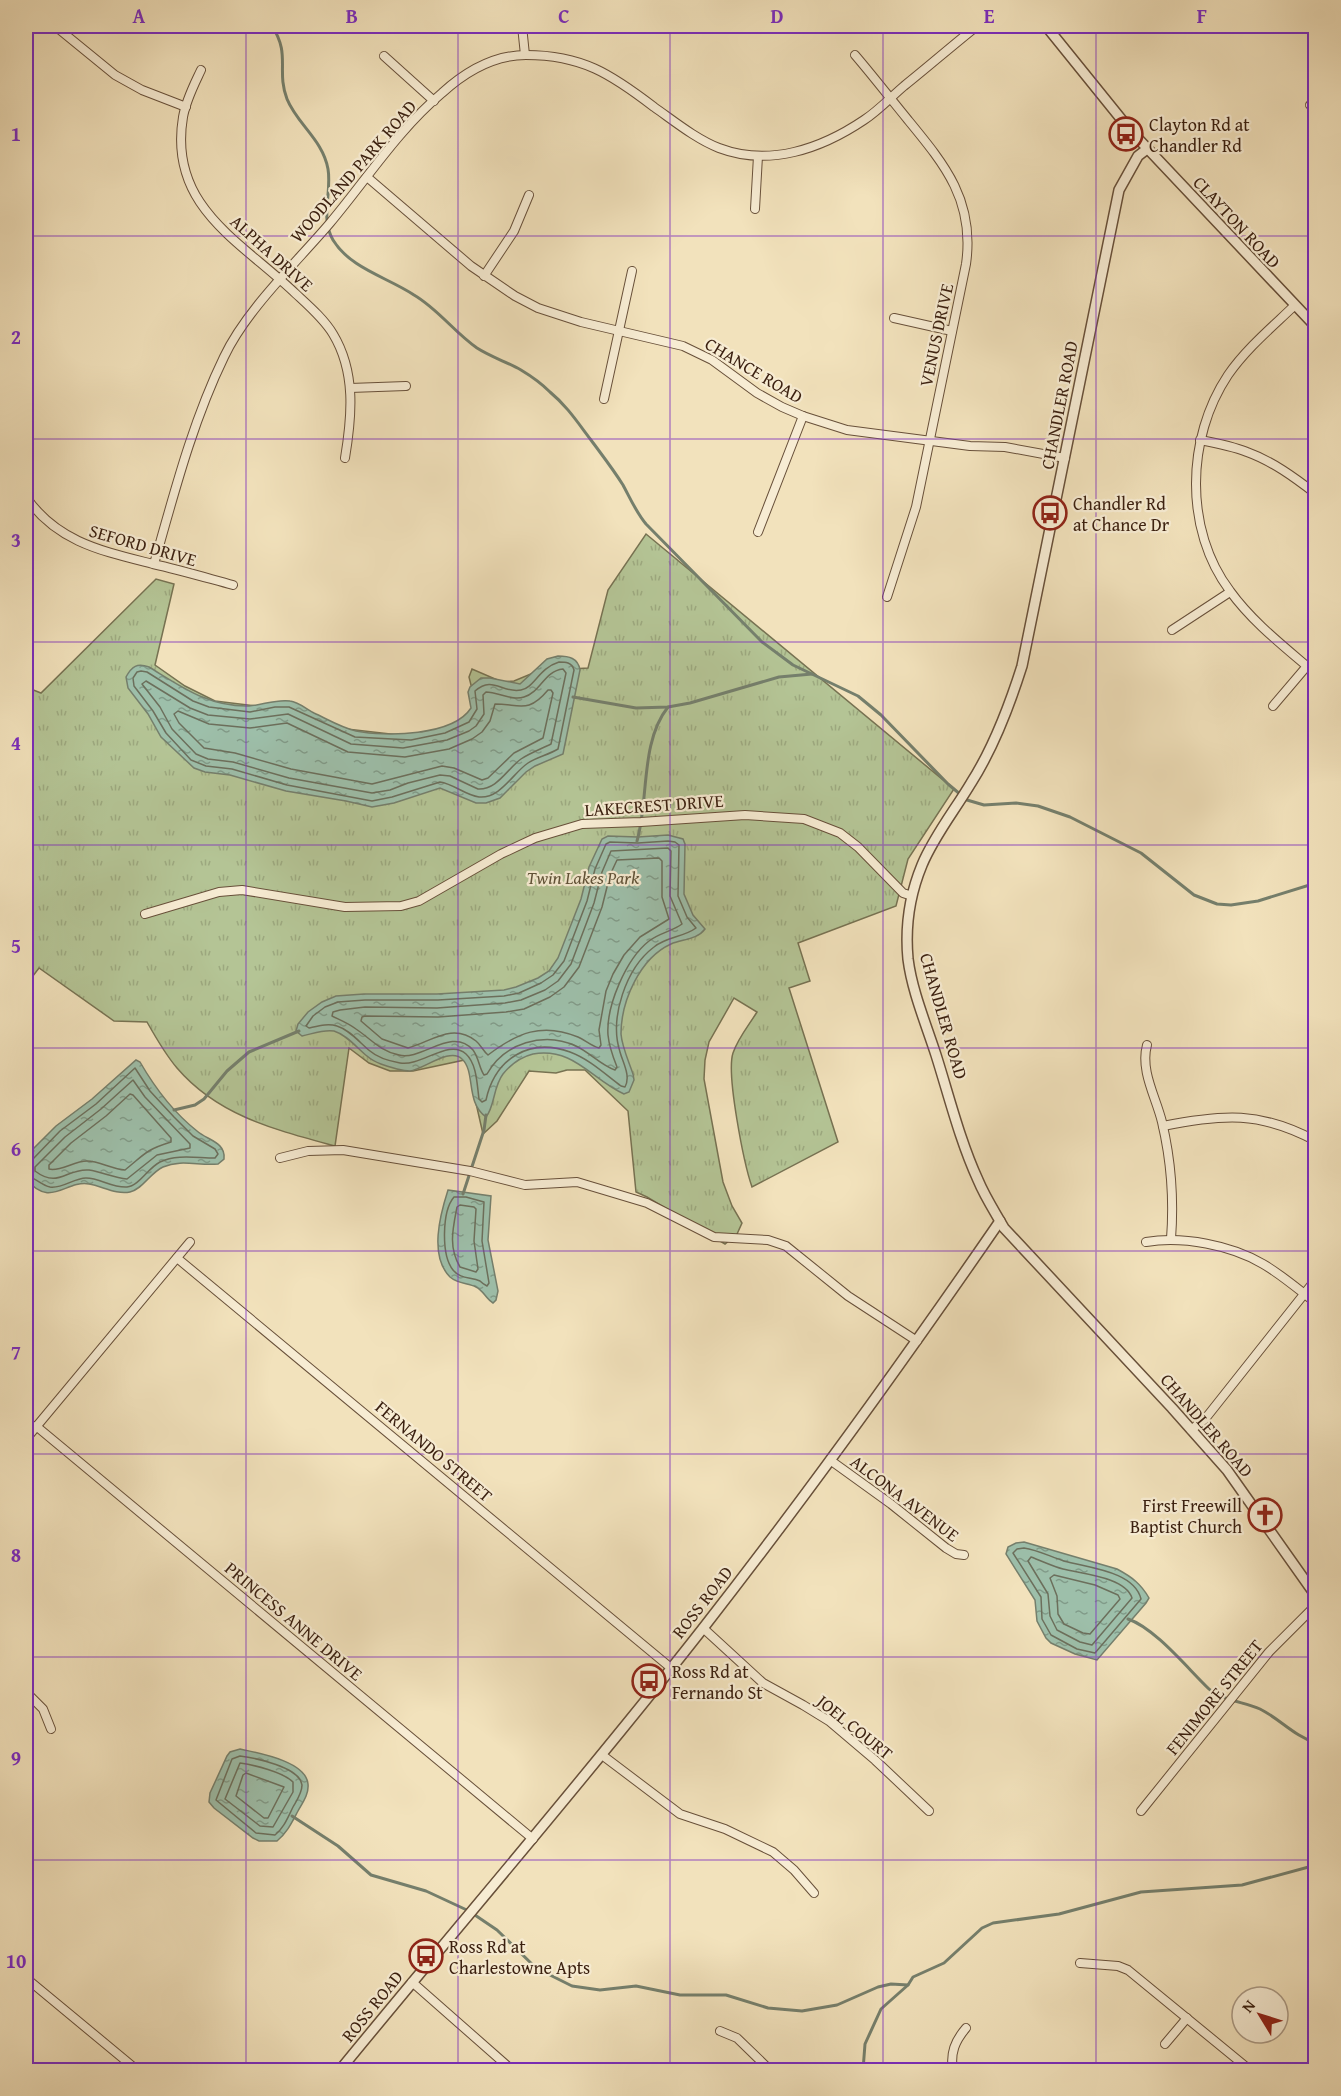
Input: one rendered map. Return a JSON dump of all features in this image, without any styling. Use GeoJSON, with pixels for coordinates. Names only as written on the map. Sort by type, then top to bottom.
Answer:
{"type":"FeatureCollection","features":[{"type":"Feature","properties":{"kind":"street"},"geometry":{"type":"LineString","coordinates":[[55,26],[115,75],[142,90],[186,107]]}},
{"type":"Feature","properties":{"kind":"street"},"geometry":{"type":"LineString","coordinates":[[522,26],[525,55]]}},
{"type":"Feature","properties":{"kind":"street","name":"WOODLAND PARK ROAD"},"geometry":{"type":"LineString","coordinates":[[154,564],[183,460],[206,398],[224,357],[245,323],[367,177],[406,126],[442,92],[482,64],[505,57],[525,55],[567,58],[586,64],[630,88],[704,141],[732,152],[777,156],[824,142],[866,119],[977,26]]}},
{"type":"Feature","properties":{"kind":"street","name":"CLAYTON ROAD"},"geometry":{"type":"LineString","coordinates":[[1046,26],[1147,149],[1316,327]]}},
{"type":"Feature","properties":{"kind":"street","name":"VENUS DRIVE"},"geometry":{"type":"LineString","coordinates":[[855,55],[948,170],[964,211],[968,241],[952,332],[913,521],[887,597]]}},
{"type":"Feature","properties":{"kind":"street"},"geometry":{"type":"LineString","coordinates":[[384,56],[434,100]]}},
{"type":"Feature","properties":{"kind":"street","name":"ALPHA DRIVE"},"geometry":{"type":"LineString","coordinates":[[201,70],[186,107],[182,136],[183,162],[188,181],[197,200],[217,224],[280,279],[334,335],[347,366],[350,388],[350,428],[345,458]]}},
{"type":"Feature","properties":{"kind":"street","name":"CHANDLER ROAD"},"geometry":{"type":"LineString","coordinates":[[1147,149],[1138,156],[1119,190],[1026,646],[1011,701],[980,768],[926,856],[912,896],[907,946],[918,1000],[974,1170],[990,1206],[1026,1251],[1227,1470],[1316,1596]]}},
{"type":"Feature","properties":{"kind":"street"},"geometry":{"type":"LineString","coordinates":[[755,209],[758,156]]}},
{"type":"Feature","properties":{"kind":"street","name":"CHANCE ROAD"},"geometry":{"type":"LineString","coordinates":[[367,177],[484,276],[515,296],[538,308],[581,322],[671,342],[697,352],[720,365],[757,393],[803,416],[848,429],[970,446],[1005,447],[1065,458]]}},
{"type":"Feature","properties":{"kind":"street"},"geometry":{"type":"LineString","coordinates":[[484,276],[514,231],[529,195]]}},
{"type":"Feature","properties":{"kind":"street"},"geometry":{"type":"LineString","coordinates":[[604,399],[632,272]]}},
{"type":"Feature","properties":{"kind":"street"},"geometry":{"type":"LineString","coordinates":[[1294,306],[1256,342],[1228,375],[1208,413],[1200,440],[1196,481],[1201,524],[1216,568],[1230,591],[1260,625],[1316,674]]}},
{"type":"Feature","properties":{"kind":"street"},"geometry":{"type":"LineString","coordinates":[[894,318],[952,332]]}},
{"type":"Feature","properties":{"kind":"street"},"geometry":{"type":"LineString","coordinates":[[350,388],[406,386]]}},
{"type":"Feature","properties":{"kind":"street"},"geometry":{"type":"LineString","coordinates":[[758,532],[803,416]]}},
{"type":"Feature","properties":{"kind":"street"},"geometry":{"type":"LineString","coordinates":[[1200,440],[1237,448],[1258,457],[1283,470],[1316,494]]}},
{"type":"Feature","properties":{"kind":"street","name":"SEFORD DRIVE"},"geometry":{"type":"LineString","coordinates":[[26,497],[36,512],[52,526],[83,544],[233,585]]}},
{"type":"Feature","properties":{"kind":"street"},"geometry":{"type":"LineString","coordinates":[[1172,630],[1230,591]]}},
{"type":"Feature","properties":{"kind":"street"},"geometry":{"type":"LineString","coordinates":[[1273,706],[1307,666]]}},
{"type":"Feature","properties":{"kind":"street","name":"LAKECREST DRIVE"},"geometry":{"type":"LineString","coordinates":[[145,914],[219,892],[242,890],[345,908],[401,906],[419,902],[501,854],[535,838],[582,824],[745,815],[804,819],[828,828],[848,838],[903,893],[912,896]]}},
{"type":"Feature","properties":{"kind":"street"},"geometry":{"type":"LineString","coordinates":[[1147,1045],[1144,1065],[1162,1126],[1171,1178],[1173,1213],[1171,1239]]}},
{"type":"Feature","properties":{"kind":"street"},"geometry":{"type":"LineString","coordinates":[[1162,1126],[1193,1119],[1224,1116],[1254,1118],[1289,1127],[1316,1141]]}},
{"type":"Feature","properties":{"kind":"street"},"geometry":{"type":"LineString","coordinates":[[280,1158],[308,1151],[343,1149],[470,1171],[525,1185],[577,1182],[648,1203],[714,1237],[768,1240],[786,1246],[848,1296],[917,1341]]}},
{"type":"Feature","properties":{"kind":"street","name":"ROSS ROAD"},"geometry":{"type":"LineString","coordinates":[[340,2070],[602,1755],[703,1628],[917,1341],[1000,1221]]}},
{"type":"Feature","properties":{"kind":"street"},"geometry":{"type":"LineString","coordinates":[[1146,1242],[1171,1239],[1235,1251],[1263,1263],[1316,1303]]}},
{"type":"Feature","properties":{"kind":"street"},"geometry":{"type":"LineString","coordinates":[[26,1439],[190,1242]]}},
{"type":"Feature","properties":{"kind":"street","name":"FERNANDO STREET"},"geometry":{"type":"LineString","coordinates":[[177,1258],[671,1668]]}},
{"type":"Feature","properties":{"kind":"street"},"geometry":{"type":"LineString","coordinates":[[1191,1430],[1204,1419],[1316,1279]]}},
{"type":"Feature","properties":{"kind":"street","name":"PRINCESS ANNE DRIVE"},"geometry":{"type":"LineString","coordinates":[[36,1426],[532,1839]]}},
{"type":"Feature","properties":{"kind":"street","name":"ALCONA AVENUE"},"geometry":{"type":"LineString","coordinates":[[830,1460],[891,1504],[946,1548],[956,1554],[964,1555]]}},
{"type":"Feature","properties":{"kind":"street","name":"FENIMORE STREET"},"geometry":{"type":"LineString","coordinates":[[1141,1811],[1269,1652],[1316,1605]]}},
{"type":"Feature","properties":{"kind":"street","name":"JOEL COURT"},"geometry":{"type":"LineString","coordinates":[[703,1628],[763,1683],[829,1721],[929,1811]]}},
{"type":"Feature","properties":{"kind":"street"},"geometry":{"type":"LineString","coordinates":[[26,1692],[42,1709],[51,1729]]}},
{"type":"Feature","properties":{"kind":"street"},"geometry":{"type":"LineString","coordinates":[[602,1755],[680,1814],[725,1829],[773,1852],[794,1870],[814,1893]]}},
{"type":"Feature","properties":{"kind":"street"},"geometry":{"type":"LineString","coordinates":[[1080,1963],[1118,1966],[1128,1970],[1250,2070]]}},
{"type":"Feature","properties":{"kind":"street"},"geometry":{"type":"LineString","coordinates":[[26,1978],[137,2070]]}},
{"type":"Feature","properties":{"kind":"street"},"geometry":{"type":"LineString","coordinates":[[412,1982],[512,2070]]}},
{"type":"Feature","properties":{"kind":"street"},"geometry":{"type":"LineString","coordinates":[[1165,2044],[1187,2018]]}},
{"type":"Feature","properties":{"kind":"street"},"geometry":{"type":"LineString","coordinates":[[953,2070],[951,2056],[954,2046],[966,2028]]}},
{"type":"Feature","properties":{"kind":"street"},"geometry":{"type":"LineString","coordinates":[[720,2031],[736,2037],[770,2070]]}},
{"type":"Feature","properties":{"kind":"green space","name":"Twin Lakes Park"},"geometry":{"type":"Polygon","coordinates":[[[646,534],[954,789],[908,859],[896,906],[798,943],[810,981],[789,988],[838,1142],[752,1187],[737,1119],[731,1064],[738,1042],[757,1012],[734,998],[709,1042],[704,1079],[723,1182],[732,1206],[742,1223],[737,1234],[725,1244],[636,1192],[628,1111],[585,1070],[567,1070],[556,1073],[529,1071],[497,1121],[483,1134],[475,1099],[474,1058],[413,1071],[390,1071],[369,1063],[349,1048],[335,1146],[270,1127],[229,1110],[193,1084],[177,1068],[147,1022],[114,1021],[39,968],[26,985],[26,687],[41,693],[156,579],[174,584],[155,665],[185,686],[215,701],[257,706],[338,728],[399,735],[436,733],[478,713],[469,677],[472,669],[502,682],[514,681],[538,671],[588,668],[608,590],[646,534]]]}},
{"type":"Feature","properties":{"kind":"water"},"geometry":{"type":"Polygon","coordinates":[[[558,656],[572,658],[580,670],[563,754],[535,766],[500,798],[486,803],[476,803],[440,788],[394,803],[372,807],[286,791],[230,775],[205,772],[194,768],[161,737],[148,714],[128,688],[126,677],[135,666],[145,666],[196,694],[221,703],[249,706],[290,701],[351,730],[401,734],[435,729],[462,717],[471,708],[468,692],[470,687],[481,678],[520,684],[547,659],[558,656]]]}},
{"type":"Feature","properties":{"kind":"water"},"geometry":{"type":"Polygon","coordinates":[[[668,835],[683,839],[685,844],[684,894],[693,915],[705,929],[698,935],[671,944],[660,951],[650,959],[634,982],[624,1008],[621,1034],[634,1080],[629,1092],[624,1094],[582,1066],[560,1055],[533,1054],[516,1061],[503,1074],[486,1117],[475,1103],[469,1071],[462,1059],[457,1056],[444,1057],[410,1071],[374,1061],[348,1039],[334,1031],[322,1031],[302,1036],[296,1031],[298,1024],[308,1012],[336,996],[504,990],[538,978],[549,971],[558,958],[581,899],[589,867],[602,839],[608,836],[668,835]]]}},
{"type":"Feature","properties":{"kind":"water"},"geometry":{"type":"Polygon","coordinates":[[[136,1060],[140,1062],[172,1108],[188,1124],[219,1145],[224,1153],[224,1159],[218,1164],[183,1163],[163,1167],[139,1188],[125,1193],[89,1184],[80,1184],[51,1193],[35,1188],[26,1179],[26,1159],[30,1152],[56,1126],[92,1099],[136,1060]]]}},
{"type":"Feature","properties":{"kind":"water"},"geometry":{"type":"Polygon","coordinates":[[[448,1190],[491,1196],[488,1240],[498,1291],[493,1303],[478,1288],[450,1277],[440,1258],[438,1235],[448,1190]]]}},
{"type":"Feature","properties":{"kind":"water"},"geometry":{"type":"Polygon","coordinates":[[[1024,1542],[1117,1569],[1136,1581],[1149,1598],[1097,1660],[1075,1654],[1051,1643],[1046,1638],[1037,1621],[1035,1600],[1006,1554],[1008,1547],[1024,1542]]]}},
{"type":"Feature","properties":{"kind":"water"},"geometry":{"type":"Polygon","coordinates":[[[240,1749],[280,1759],[299,1769],[305,1776],[308,1788],[305,1798],[289,1827],[277,1841],[259,1841],[253,1838],[209,1802],[210,1793],[227,1756],[230,1752],[240,1749]]]}},
{"type":"Feature","properties":{"kind":"waterway"},"geometry":{"type":"LineString","coordinates":[[272,26],[281,46],[284,89],[287,99],[321,149],[328,169],[327,223],[333,240],[349,258],[423,301],[477,348],[525,372],[556,397],[611,468],[646,524],[762,642],[793,665],[858,696],[881,715],[948,784],[967,800],[984,805],[1016,803],[1038,806],[1070,817],[1141,853],[1194,895],[1217,904],[1231,905],[1258,901],[1316,883]]}},
{"type":"Feature","properties":{"kind":"waterway"},"geometry":{"type":"LineString","coordinates":[[573,697],[636,708],[668,707],[690,703],[779,677],[812,674]]}},
{"type":"Feature","properties":{"kind":"waterway"},"geometry":{"type":"LineString","coordinates":[[637,841],[649,754],[659,721],[668,707]]}},
{"type":"Feature","properties":{"kind":"waterway"},"geometry":{"type":"LineString","coordinates":[[174,1110],[195,1105],[204,1099],[227,1071],[249,1052],[299,1031]]}},
{"type":"Feature","properties":{"kind":"waterway"},"geometry":{"type":"LineString","coordinates":[[463,1194],[484,1130],[486,1115]]}},
{"type":"Feature","properties":{"kind":"waterway"},"geometry":{"type":"LineString","coordinates":[[1128,1619],[1160,1640],[1214,1693],[1260,1709],[1301,1736],[1316,1743]]}},
{"type":"Feature","properties":{"kind":"waterway"},"geometry":{"type":"LineString","coordinates":[[292,1816],[338,1846],[371,1875],[426,1891],[469,1911],[497,1930],[536,1968],[572,1986],[600,1990],[636,1986],[680,1995],[726,1995],[768,2008],[802,2011],[837,2005],[878,1987],[891,1984],[908,1985]]}},
{"type":"Feature","properties":{"kind":"waterway"},"geometry":{"type":"LineString","coordinates":[[863,2070],[865,2044],[881,2009],[908,1985],[913,1977],[944,1963],[982,1928],[993,1923],[1059,1914],[1141,1892],[1242,1885],[1316,1865]]}},
{"type":"Feature","properties":{"kind":"place","name":"Clayton Rd at Chandler Rd"},"geometry":{"type":"Point","coordinates":[1126,134]}},
{"type":"Feature","properties":{"kind":"place","name":"Chandler Rd at Chance Dr"},"geometry":{"type":"Point","coordinates":[1050,513]}},
{"type":"Feature","properties":{"kind":"place","name":"First Freewill Baptist Church"},"geometry":{"type":"Point","coordinates":[1265,1515]}},
{"type":"Feature","properties":{"kind":"place","name":"Ross Rd at Fernando St"},"geometry":{"type":"Point","coordinates":[649,1681]}},
{"type":"Feature","properties":{"kind":"place","name":"Ross Rd at Charlestowne Apts"},"geometry":{"type":"Point","coordinates":[426,1956]}}]}
